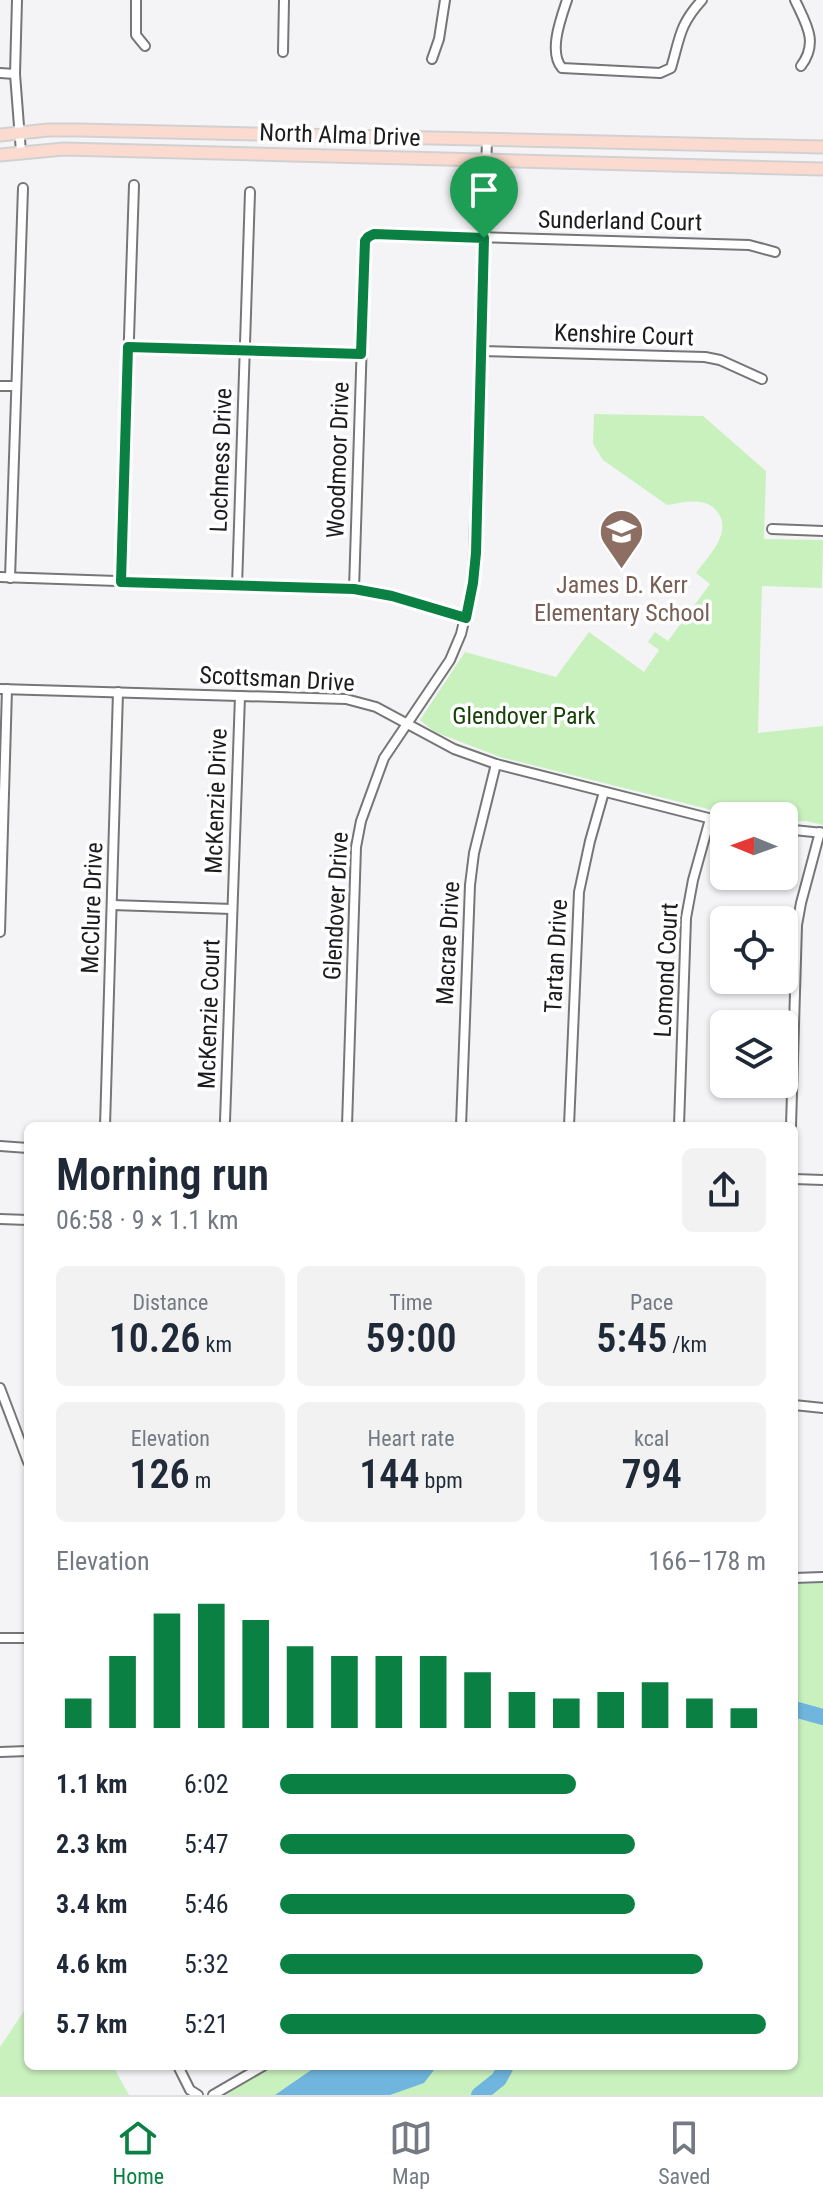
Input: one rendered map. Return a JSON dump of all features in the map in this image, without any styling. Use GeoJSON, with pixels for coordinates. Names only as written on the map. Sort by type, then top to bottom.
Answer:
{"type":"FeatureCollection","features":[{"type":"Feature","properties":{"kind":"main road","name":"North Alma Drive"},"geometry":{"type":"LineString","coordinates":[[0,135],[79,130],[823,147]]}},
{"type":"Feature","properties":{"kind":"main road","name":"North Alma Drive"},"geometry":{"type":"LineString","coordinates":[[0,155],[64,149],[823,169]]}},
{"type":"Feature","properties":{"kind":"street"},"geometry":{"type":"LineString","coordinates":[[17,0],[15,74],[21,152]]}},
{"type":"Feature","properties":{"kind":"street"},"geometry":{"type":"LineString","coordinates":[[136,0],[136,35],[145,46]]}},
{"type":"Feature","properties":{"kind":"street"},"geometry":{"type":"LineString","coordinates":[[283,52],[284,0]]}},
{"type":"Feature","properties":{"kind":"street"},"geometry":{"type":"LineString","coordinates":[[432,59],[439,39],[445,0]]}},
{"type":"Feature","properties":{"kind":"street"},"geometry":{"type":"LineString","coordinates":[[567,0],[555,57],[559,65],[566,69],[664,72],[673,64],[682,28],[702,0]]}},
{"type":"Feature","properties":{"kind":"street"},"geometry":{"type":"LineString","coordinates":[[795,0],[809,32],[811,45],[809,56],[801,66]]}},
{"type":"Feature","properties":{"kind":"street"},"geometry":{"type":"LineString","coordinates":[[0,73],[15,74]]}},
{"type":"Feature","properties":{"kind":"street","name":"Glendover Drive"},"geometry":{"type":"LineString","coordinates":[[347,1122],[356,847],[361,821],[384,758],[450,660],[466,618],[473,583],[487,140]]}},
{"type":"Feature","properties":{"kind":"street"},"geometry":{"type":"LineString","coordinates":[[121,582],[134,185]]}},
{"type":"Feature","properties":{"kind":"street"},"geometry":{"type":"LineString","coordinates":[[23,188],[5,577],[354,589],[392,596],[466,618]]}},
{"type":"Feature","properties":{"kind":"street","name":"Lochness Drive"},"geometry":{"type":"LineString","coordinates":[[237,586],[250,192]]}},
{"type":"Feature","properties":{"kind":"street","name":"Sunderland Court"},"geometry":{"type":"LineString","coordinates":[[368,237],[374,234],[749,245],[775,252]]}},
{"type":"Feature","properties":{"kind":"street","name":"Woodmoor Drive"},"geometry":{"type":"LineString","coordinates":[[354,589],[365,241],[368,237]]}},
{"type":"Feature","properties":{"kind":"street"},"geometry":{"type":"LineString","coordinates":[[128,347],[361,354]]}},
{"type":"Feature","properties":{"kind":"street","name":"Kenshire Court"},"geometry":{"type":"LineString","coordinates":[[481,351],[705,357],[720,360],[762,379]]}},
{"type":"Feature","properties":{"kind":"street"},"geometry":{"type":"LineString","coordinates":[[0,386],[16,386]]}},
{"type":"Feature","properties":{"kind":"street"},"geometry":{"type":"LineString","coordinates":[[772,529],[823,531]]}},
{"type":"Feature","properties":{"kind":"street"},"geometry":{"type":"LineString","coordinates":[[0,932],[3,689]]}},
{"type":"Feature","properties":{"kind":"street","name":"Scottsman Drive"},"geometry":{"type":"LineString","coordinates":[[3,689],[346,699],[376,707],[454,749],[496,764],[710,819]]}},
{"type":"Feature","properties":{"kind":"street","name":"McClure Drive"},"geometry":{"type":"LineString","coordinates":[[105,1122],[118,692]]}},
{"type":"Feature","properties":{"kind":"street","name":"McKenzie Drive"},"geometry":{"type":"LineString","coordinates":[[232,909],[240,696]]}},
{"type":"Feature","properties":{"kind":"street","name":"Macrae Drive"},"geometry":{"type":"LineString","coordinates":[[461,1122],[470,885],[474,853],[496,764]]}},
{"type":"Feature","properties":{"kind":"street","name":"Tartan Drive"},"geometry":{"type":"LineString","coordinates":[[569,1122],[579,892],[604,792]]}},
{"type":"Feature","properties":{"kind":"street","name":"Lomond Court"},"geometry":{"type":"LineString","coordinates":[[679,1122],[686,918],[710,819]]}},
{"type":"Feature","properties":{"kind":"street"},"geometry":{"type":"LineString","coordinates":[[791,1122],[797,925],[822,832],[798,830]]}},
{"type":"Feature","properties":{"kind":"street"},"geometry":{"type":"LineString","coordinates":[[112,905],[232,909]]}},
{"type":"Feature","properties":{"kind":"street","name":"McKenzie Court"},"geometry":{"type":"LineString","coordinates":[[225,1121],[232,909]]}},
{"type":"Feature","properties":{"kind":"street"},"geometry":{"type":"LineString","coordinates":[[0,1146],[24,1148]]}},
{"type":"Feature","properties":{"kind":"street"},"geometry":{"type":"LineString","coordinates":[[798,1179],[823,1180]]}},
{"type":"Feature","properties":{"kind":"street"},"geometry":{"type":"LineString","coordinates":[[0,1219],[24,1220]]}},
{"type":"Feature","properties":{"kind":"street"},"geometry":{"type":"LineString","coordinates":[[0,1388],[24,1451]]}},
{"type":"Feature","properties":{"kind":"street"},"geometry":{"type":"LineString","coordinates":[[798,1405],[823,1408]]}},
{"type":"Feature","properties":{"kind":"street"},"geometry":{"type":"LineString","coordinates":[[798,1578],[823,1577]]}},
{"type":"Feature","properties":{"kind":"street"},"geometry":{"type":"LineString","coordinates":[[0,1638],[24,1638]]}},
{"type":"Feature","properties":{"kind":"street"},"geometry":{"type":"LineString","coordinates":[[0,1752],[24,1751]]}},
{"type":"Feature","properties":{"kind":"street"},"geometry":{"type":"LineString","coordinates":[[180,2070],[190,2090],[198,2095]]}},
{"type":"Feature","properties":{"kind":"street"},"geometry":{"type":"LineString","coordinates":[[213,2095],[256,2070]]}},
{"type":"Feature","properties":{"kind":"green space","name":"Glendover Park"},"geometry":{"type":"Polygon","coordinates":[[[594,414],[703,416],[766,471],[764,539],[823,540],[822,588],[762,586],[758,733],[823,726],[823,825],[798,821],[798,802],[710,802],[710,810],[500,757],[435,732],[420,720],[465,652],[556,677],[589,632],[644,672],[659,650],[648,642],[655,632],[668,641],[710,584],[696,573],[719,540],[722,521],[715,509],[703,502],[667,505],[603,460],[593,444],[594,414]]]}},
{"type":"Feature","properties":{"kind":"green space"},"geometry":{"type":"Polygon","coordinates":[[[823,1583],[823,2095],[226,2095],[265,2070],[798,2070],[798,1584],[823,1583]]]}},
{"type":"Feature","properties":{"kind":"green space"},"geometry":{"type":"Polygon","coordinates":[[[24,2011],[24,2070],[115,2070],[129,2095],[0,2095],[0,2047],[24,2011]]]}},
{"type":"Feature","properties":{"kind":"water"},"geometry":{"type":"Polygon","coordinates":[[[311,2070],[434,2070],[424,2083],[390,2095],[275,2095],[311,2070]]]}},
{"type":"Feature","properties":{"kind":"waterway"},"geometry":{"type":"LineString","coordinates":[[798,1710],[823,1717]]}},
{"type":"Feature","properties":{"kind":"waterway"},"geometry":{"type":"LineString","coordinates":[[479,2095],[499,2079],[504,2070]]}},
{"type":"Feature","properties":{"kind":"place","name":"James D. Kerr Elementary School"},"geometry":{"type":"Point","coordinates":[622,570]}},
{"type":"Feature","properties":{"kind":"route"},"geometry":{"type":"LineString","coordinates":[[374,234],[484,238],[476,553],[466,618],[392,596],[354,589],[121,582],[128,347],[361,354],[365,241],[368,237],[374,234]]}}]}
